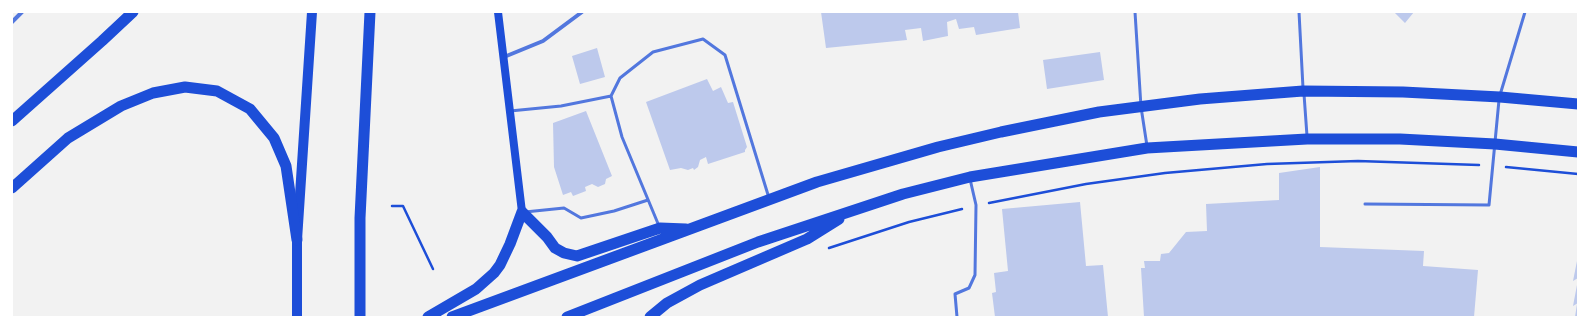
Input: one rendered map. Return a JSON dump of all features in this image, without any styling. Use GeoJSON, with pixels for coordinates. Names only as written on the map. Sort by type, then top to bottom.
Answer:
{"type":"FeatureCollection","features":[{"type":"Feature","properties":{"kind":"highway"},"geometry":{"type":"LineString","coordinates":[[12,121],[133,12]]}},
{"type":"Feature","properties":{"kind":"highway"},"geometry":{"type":"LineString","coordinates":[[360,317],[360,218],[370,12]]}},
{"type":"Feature","properties":{"kind":"highway"},"geometry":{"type":"LineString","coordinates":[[12,188],[68,138],[121,106],[153,93],[185,87],[217,91],[250,109],[274,138],[286,166],[297,240]]}},
{"type":"Feature","properties":{"kind":"highway"},"geometry":{"type":"LineString","coordinates":[[452,317],[817,182],[938,147],[1099,112],[1200,99],[1303,91],[1403,92],[1500,97],[1578,104]]}},
{"type":"Feature","properties":{"kind":"highway"},"geometry":{"type":"LineString","coordinates":[[567,317],[758,242],[903,194],[970,177],[1147,148],[1307,138],[1400,139],[1495,144],[1578,152]]}},
{"type":"Feature","properties":{"kind":"highway"},"geometry":{"type":"LineString","coordinates":[[650,317],[666,303],[700,285],[808,239],[852,210]]}},
{"type":"Feature","properties":{"kind":"highway"},"geometry":{"type":"LineString","coordinates":[[428,317],[476,289],[494,273],[500,265],[510,244],[522,212],[547,237],[555,248],[564,253],[577,256],[660,228],[693,229]]}},
{"type":"Feature","properties":{"kind":"main road"},"geometry":{"type":"LineString","coordinates":[[297,317],[297,240],[312,12]]}},
{"type":"Feature","properties":{"kind":"main road"},"geometry":{"type":"LineString","coordinates":[[498,12],[522,212]]}},
{"type":"Feature","properties":{"kind":"street"},"geometry":{"type":"LineString","coordinates":[[12,22],[22,12]]}},
{"type":"Feature","properties":{"kind":"street"},"geometry":{"type":"LineString","coordinates":[[504,57],[543,41],[582,12]]}},
{"type":"Feature","properties":{"kind":"lane"},"geometry":{"type":"LineString","coordinates":[[1135,12],[1141,107],[1147,148]]}},
{"type":"Feature","properties":{"kind":"lane"},"geometry":{"type":"LineString","coordinates":[[1299,12],[1307,138]]}},
{"type":"Feature","properties":{"kind":"lane"},"geometry":{"type":"LineString","coordinates":[[1365,204],[1489,205],[1500,97],[1525,12]]}},
{"type":"Feature","properties":{"kind":"lane"},"geometry":{"type":"LineString","coordinates":[[660,228],[622,137],[611,96],[620,78],[653,52],[703,39],[725,55],[770,200]]}},
{"type":"Feature","properties":{"kind":"lane"},"geometry":{"type":"LineString","coordinates":[[510,111],[562,106],[611,96]]}},
{"type":"Feature","properties":{"kind":"lane"},"geometry":{"type":"LineString","coordinates":[[957,317],[954,294],[969,288],[976,275],[976,205],[970,177]]}},
{"type":"Feature","properties":{"kind":"lane"},"geometry":{"type":"LineString","coordinates":[[522,212],[564,208],[581,218],[614,211],[648,200]]}},
{"type":"Feature","properties":{"kind":"path"},"geometry":{"type":"LineString","coordinates":[[828,249],[909,222],[976,205],[1086,184],[1158,174],[1267,164],[1358,161],[1492,166],[1578,174]]}},
{"type":"Feature","properties":{"kind":"path"},"geometry":{"type":"LineString","coordinates":[[392,206],[403,206],[433,269]]}},
{"type":"Feature","properties":{"kind":"building"},"geometry":{"type":"Polygon","coordinates":[[[821,12],[1018,12],[1020,28],[976,35],[974,27],[959,29],[956,19],[947,22],[948,36],[923,41],[921,28],[905,30],[907,40],[826,48],[821,12]]]}},
{"type":"Feature","properties":{"kind":"building"},"geometry":{"type":"Polygon","coordinates":[[[1394,12],[1414,12],[1405,23],[1394,12]]]}},
{"type":"Feature","properties":{"kind":"building"},"geometry":{"type":"Polygon","coordinates":[[[597,48],[605,77],[580,84],[572,56],[597,48]]]}},
{"type":"Feature","properties":{"kind":"building"},"geometry":{"type":"Polygon","coordinates":[[[1100,52],[1104,80],[1047,89],[1043,60],[1100,52]]]}},
{"type":"Feature","properties":{"kind":"building"},"geometry":{"type":"Polygon","coordinates":[[[707,79],[713,91],[721,87],[728,103],[733,102],[747,147],[745,152],[708,164],[706,157],[700,160],[698,167],[694,170],[693,168],[688,170],[681,168],[670,170],[646,102],[707,79]]]}},
{"type":"Feature","properties":{"kind":"building"},"geometry":{"type":"Polygon","coordinates":[[[586,111],[612,176],[606,179],[605,184],[598,187],[592,184],[585,187],[586,191],[573,196],[571,192],[563,195],[554,167],[553,123],[586,111]]]}},
{"type":"Feature","properties":{"kind":"building"},"geometry":{"type":"Polygon","coordinates":[[[1320,167],[1320,247],[1424,251],[1423,266],[1478,270],[1474,317],[1144,317],[1141,268],[1145,268],[1144,261],[1160,261],[1161,254],[1169,253],[1186,232],[1207,231],[1206,204],[1279,200],[1279,173],[1320,167]]]}},
{"type":"Feature","properties":{"kind":"building"},"geometry":{"type":"Polygon","coordinates":[[[1080,202],[1086,266],[1103,265],[1108,317],[995,317],[992,293],[996,292],[994,273],[1008,271],[1002,209],[1080,202]]]}},
{"type":"Feature","properties":{"kind":"building"},"geometry":{"type":"Polygon","coordinates":[[[1577,261],[1578,278],[1573,281],[1577,261]]]}},
{"type":"Feature","properties":{"kind":"building"},"geometry":{"type":"Polygon","coordinates":[[[1577,285],[1578,303],[1573,306],[1577,285]]]}},
{"type":"Feature","properties":{"kind":"building"},"geometry":{"type":"Polygon","coordinates":[[[1577,304],[1578,317],[1575,317],[1577,304]]]}}]}
